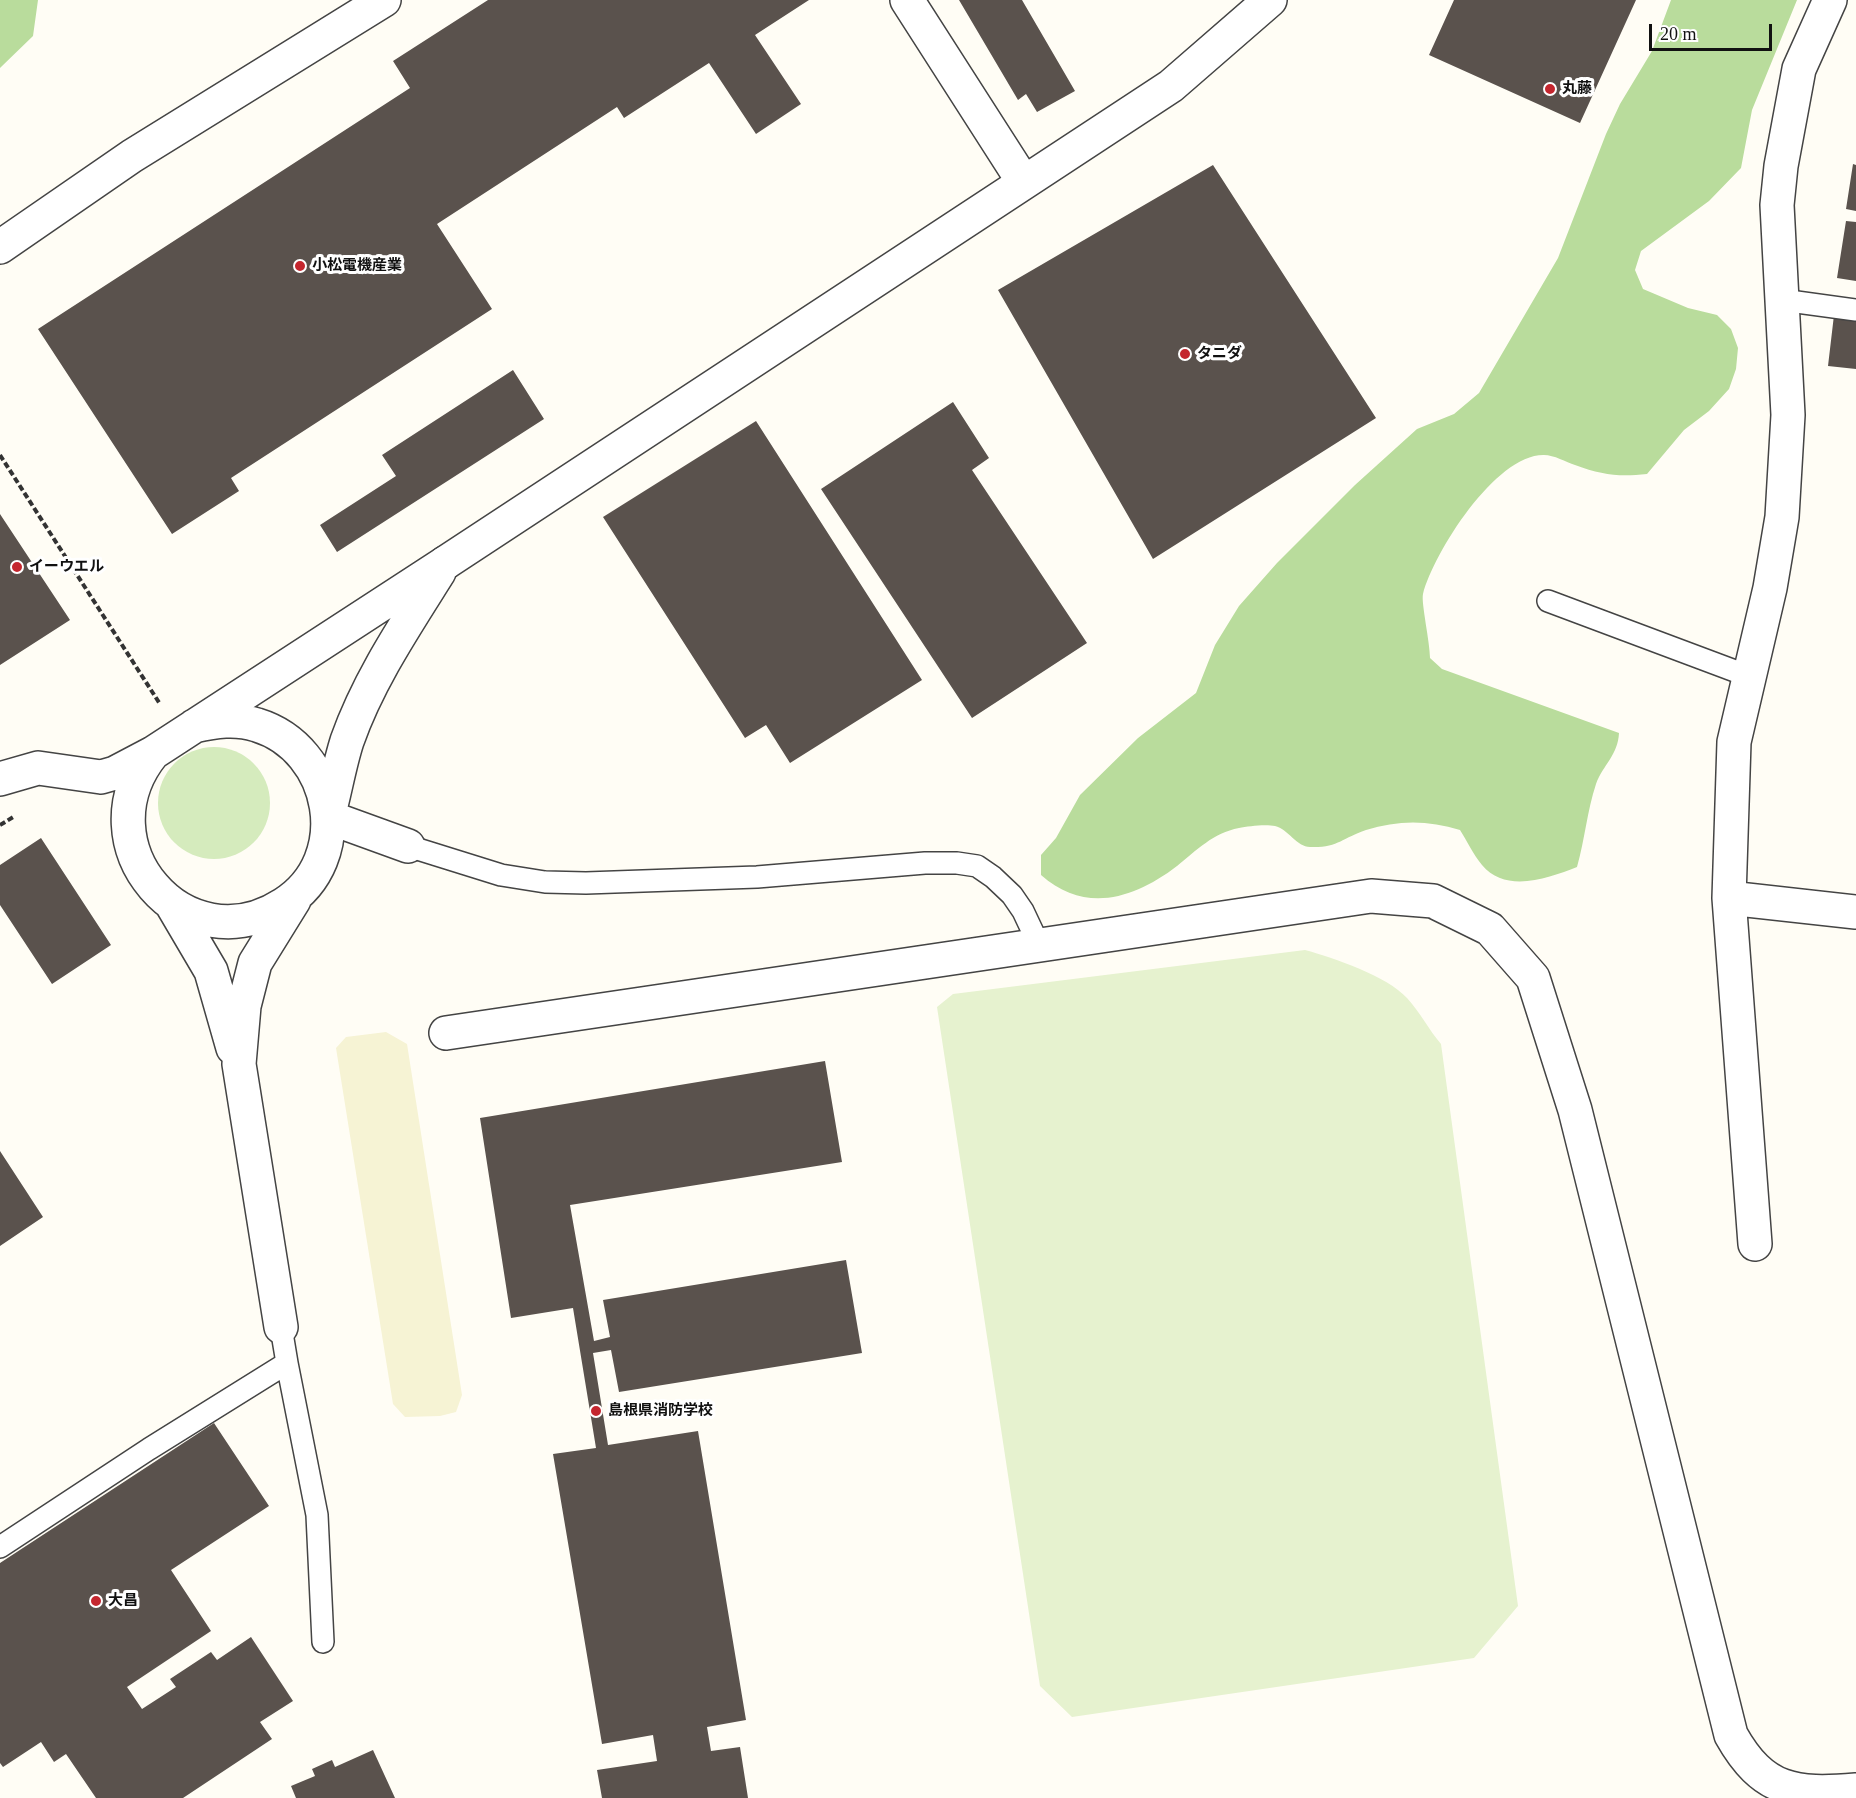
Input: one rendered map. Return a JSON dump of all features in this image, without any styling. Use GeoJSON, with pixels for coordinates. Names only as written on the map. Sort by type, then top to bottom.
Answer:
{"type":"FeatureCollection","features":[{"type":"Feature","properties":{"kind":"street"},"geometry":{"type":"LineString","coordinates":[[0,247],[132,156],[384,0]]}},
{"type":"Feature","properties":{"kind":"street"},"geometry":{"type":"LineString","coordinates":[[907,0],[1023,181]]}},
{"type":"Feature","properties":{"kind":"street"},"geometry":{"type":"LineString","coordinates":[[0,779],[38,768],[101,777],[115,773],[153,753],[1171,86],[1270,0]]}},
{"type":"Feature","properties":{"kind":"street"},"geometry":{"type":"LineString","coordinates":[[1755,1244],[1729,898],[1734,742],[1770,588],[1782,517],[1788,415],[1777,205],[1780,166],[1800,69],[1830,0]]}},
{"type":"Feature","properties":{"kind":"street"},"geometry":{"type":"LineString","coordinates":[[239,1064],[244,1006],[255,963],[322,857],[327,838],[328,817],[347,742],[395,642],[444,563]]}},
{"type":"Feature","properties":{"kind":"street"},"geometry":{"type":"LineString","coordinates":[[194,726],[218,721],[243,722],[266,728],[286,739],[314,768],[323,787],[328,817]]}},
{"type":"Feature","properties":{"kind":"street"},"geometry":{"type":"LineString","coordinates":[[153,753],[139,773],[130,796],[128,832],[134,856],[145,878],[171,903],[211,971],[226,1031],[239,1064],[281,1327]]}},
{"type":"Feature","properties":{"kind":"street"},"geometry":{"type":"LineString","coordinates":[[328,817],[408,846]]}},
{"type":"Feature","properties":{"kind":"street"},"geometry":{"type":"LineString","coordinates":[[171,903],[205,918],[235,921],[266,914],[300,891]]}},
{"type":"Feature","properties":{"kind":"street"},"geometry":{"type":"LineString","coordinates":[[446,1033],[1371,896],[1433,901],[1490,929],[1533,978],[1575,1110],[1731,1735],[1744,1758],[1773,1782],[1819,1793],[1856,1790]]}},
{"type":"Feature","properties":{"kind":"street"},"geometry":{"type":"LineString","coordinates":[[1729,898],[1856,912]]}},
{"type":"Feature","properties":{"kind":"lane"},"geometry":{"type":"LineString","coordinates":[[1782,300],[1856,310]]}},
{"type":"Feature","properties":{"kind":"lane"},"geometry":{"type":"LineString","coordinates":[[1548,601],[1751,677]]}},
{"type":"Feature","properties":{"kind":"lane"},"geometry":{"type":"LineString","coordinates":[[408,846],[501,875],[566,883],[757,877],[925,863],[957,863],[977,866],[1012,895],[1023,911],[1039,945]]}},
{"type":"Feature","properties":{"kind":"lane"},"geometry":{"type":"LineString","coordinates":[[281,1327],[317,1515],[323,1642]]}},
{"type":"Feature","properties":{"kind":"lane"},"geometry":{"type":"LineString","coordinates":[[0,1547],[149,1449],[287,1363]]}},
{"type":"Feature","properties":{"kind":"path"},"geometry":{"type":"LineString","coordinates":[[0,455],[157,698]]}},
{"type":"Feature","properties":{"kind":"shaded area"},"geometry":{"type":"Polygon","coordinates":[[[386,1032],[407,1044],[462,1395],[456,1412],[440,1416],[405,1417],[393,1404],[336,1048],[346,1037],[386,1032]]]}},
{"type":"Feature","properties":{"kind":"green space"},"geometry":{"type":"Polygon","coordinates":[[[0,0],[38,0],[33,36],[0,68],[0,0]]]}},
{"type":"Feature","properties":{"kind":"green space"},"geometry":{"type":"Polygon","coordinates":[[[1671,0],[1797,0],[1752,110],[1741,168],[1709,201],[1641,251],[1635,270],[1643,289],[1688,308],[1717,315],[1731,329],[1738,348],[1736,369],[1729,389],[1709,411],[1684,430],[1647,474],[1602,473],[1548,455],[1525,459],[1506,470],[1488,487],[1453,531],[1429,576],[1423,594],[1430,658],[1442,669],[1619,733],[1616,748],[1596,784],[1577,867],[1541,879],[1515,881],[1503,879],[1492,874],[1482,865],[1460,830],[1436,824],[1413,822],[1390,824],[1319,847],[1305,846],[1280,828],[1262,825],[1239,828],[1221,834],[1161,877],[1127,894],[1109,898],[1092,898],[1075,895],[1058,887],[1041,875],[1041,855],[1056,838],[1080,795],[1138,738],[1196,693],[1215,645],[1239,606],[1277,563],[1355,485],[1417,429],[1454,414],[1479,393],[1558,258],[1606,134],[1620,104],[1652,51],[1671,0]]]}},
{"type":"Feature","properties":{"kind":"green space"},"geometry":{"type":"Polygon","coordinates":[[[214,747],[236,751],[254,763],[266,781],[270,803],[266,825],[254,843],[236,855],[214,859],[192,855],[174,843],[162,825],[158,803],[162,781],[174,763],[192,751],[214,747]]]}},
{"type":"Feature","properties":{"kind":"green space"},"geometry":{"type":"Polygon","coordinates":[[[1305,950],[1359,969],[1387,982],[1412,1003],[1441,1044],[1518,1606],[1474,1658],[1072,1717],[1040,1686],[937,1007],[953,994],[1305,950]]]}},
{"type":"Feature","properties":{"kind":"building","name":"小松電機産業"},"geometry":{"type":"Polygon","coordinates":[[[488,0],[809,0],[755,35],[801,104],[756,134],[709,63],[624,118],[617,107],[437,224],[492,309],[231,478],[239,491],[172,534],[38,329],[410,88],[393,61],[488,0]]]}},
{"type":"Feature","properties":{"kind":"building"},"geometry":{"type":"Polygon","coordinates":[[[959,0],[1022,0],[1075,91],[1037,112],[1026,94],[1018,100],[959,0]]]}},
{"type":"Feature","properties":{"kind":"building","name":"丸藤"},"geometry":{"type":"Polygon","coordinates":[[[1454,0],[1636,0],[1580,123],[1429,55],[1454,0]]]}},
{"type":"Feature","properties":{"kind":"building"},"geometry":{"type":"Polygon","coordinates":[[[1853,164],[1856,165],[1856,211],[1846,209],[1853,164]]]}},
{"type":"Feature","properties":{"kind":"building","name":"タニダ"},"geometry":{"type":"Polygon","coordinates":[[[1213,165],[1376,418],[1153,559],[998,290],[1213,165]]]}},
{"type":"Feature","properties":{"kind":"building"},"geometry":{"type":"Polygon","coordinates":[[[1846,221],[1856,222],[1856,281],[1837,278],[1846,221]]]}},
{"type":"Feature","properties":{"kind":"building"},"geometry":{"type":"Polygon","coordinates":[[[1834,315],[1856,318],[1856,369],[1828,366],[1834,315]]]}},
{"type":"Feature","properties":{"kind":"building"},"geometry":{"type":"Polygon","coordinates":[[[513,370],[544,419],[337,552],[320,525],[396,476],[382,455],[513,370]]]}},
{"type":"Feature","properties":{"kind":"building"},"geometry":{"type":"Polygon","coordinates":[[[953,402],[989,458],[972,470],[1087,643],[972,718],[821,489],[953,402]]]}},
{"type":"Feature","properties":{"kind":"building"},"geometry":{"type":"Polygon","coordinates":[[[756,421],[922,680],[790,763],[766,725],[745,738],[603,517],[756,421]]]}},
{"type":"Feature","properties":{"kind":"building","name":"イーウエル"},"geometry":{"type":"Polygon","coordinates":[[[0,514],[70,620],[0,665],[0,514]]]}},
{"type":"Feature","properties":{"kind":"building"},"geometry":{"type":"Polygon","coordinates":[[[41,838],[111,945],[52,984],[0,905],[0,865],[41,838]]]}},
{"type":"Feature","properties":{"kind":"building","name":"島根県消防学校"},"geometry":{"type":"Polygon","coordinates":[[[825,1061],[842,1162],[570,1205],[594,1341],[610,1337],[603,1300],[846,1260],[862,1353],[619,1392],[611,1350],[593,1353],[608,1445],[698,1431],[746,1720],[707,1727],[711,1751],[740,1747],[748,1798],[602,1798],[597,1770],[657,1761],[653,1735],[602,1744],[553,1454],[596,1448],[573,1308],[511,1318],[480,1118],[825,1061]]]}},
{"type":"Feature","properties":{"kind":"building"},"geometry":{"type":"Polygon","coordinates":[[[0,1151],[43,1217],[0,1246],[0,1151]]]}},
{"type":"Feature","properties":{"kind":"building","name":"大昌"},"geometry":{"type":"Polygon","coordinates":[[[214,1423],[269,1506],[171,1570],[211,1631],[127,1687],[142,1709],[176,1687],[170,1679],[211,1652],[217,1660],[251,1637],[293,1701],[260,1722],[272,1739],[183,1798],[96,1798],[66,1754],[54,1762],[41,1742],[3,1767],[0,1763],[0,1563],[214,1423]]]}},
{"type":"Feature","properties":{"kind":"building"},"geometry":{"type":"Polygon","coordinates":[[[373,1750],[395,1798],[296,1798],[291,1786],[315,1776],[312,1769],[332,1760],[335,1767],[373,1750]]]}},
{"type":"Feature","properties":{"kind":"place","name":"丸藤"},"geometry":{"type":"Point","coordinates":[1550,89]}},
{"type":"Feature","properties":{"kind":"place","name":"小松電機産業"},"geometry":{"type":"Point","coordinates":[300,266]}},
{"type":"Feature","properties":{"kind":"place","name":"タニダ"},"geometry":{"type":"Point","coordinates":[1185,354]}},
{"type":"Feature","properties":{"kind":"place","name":"イーウエル"},"geometry":{"type":"Point","coordinates":[17,567]}},
{"type":"Feature","properties":{"kind":"place","name":"島根県消防学校"},"geometry":{"type":"Point","coordinates":[596,1411]}},
{"type":"Feature","properties":{"kind":"place","name":"大昌"},"geometry":{"type":"Point","coordinates":[96,1601]}}]}
